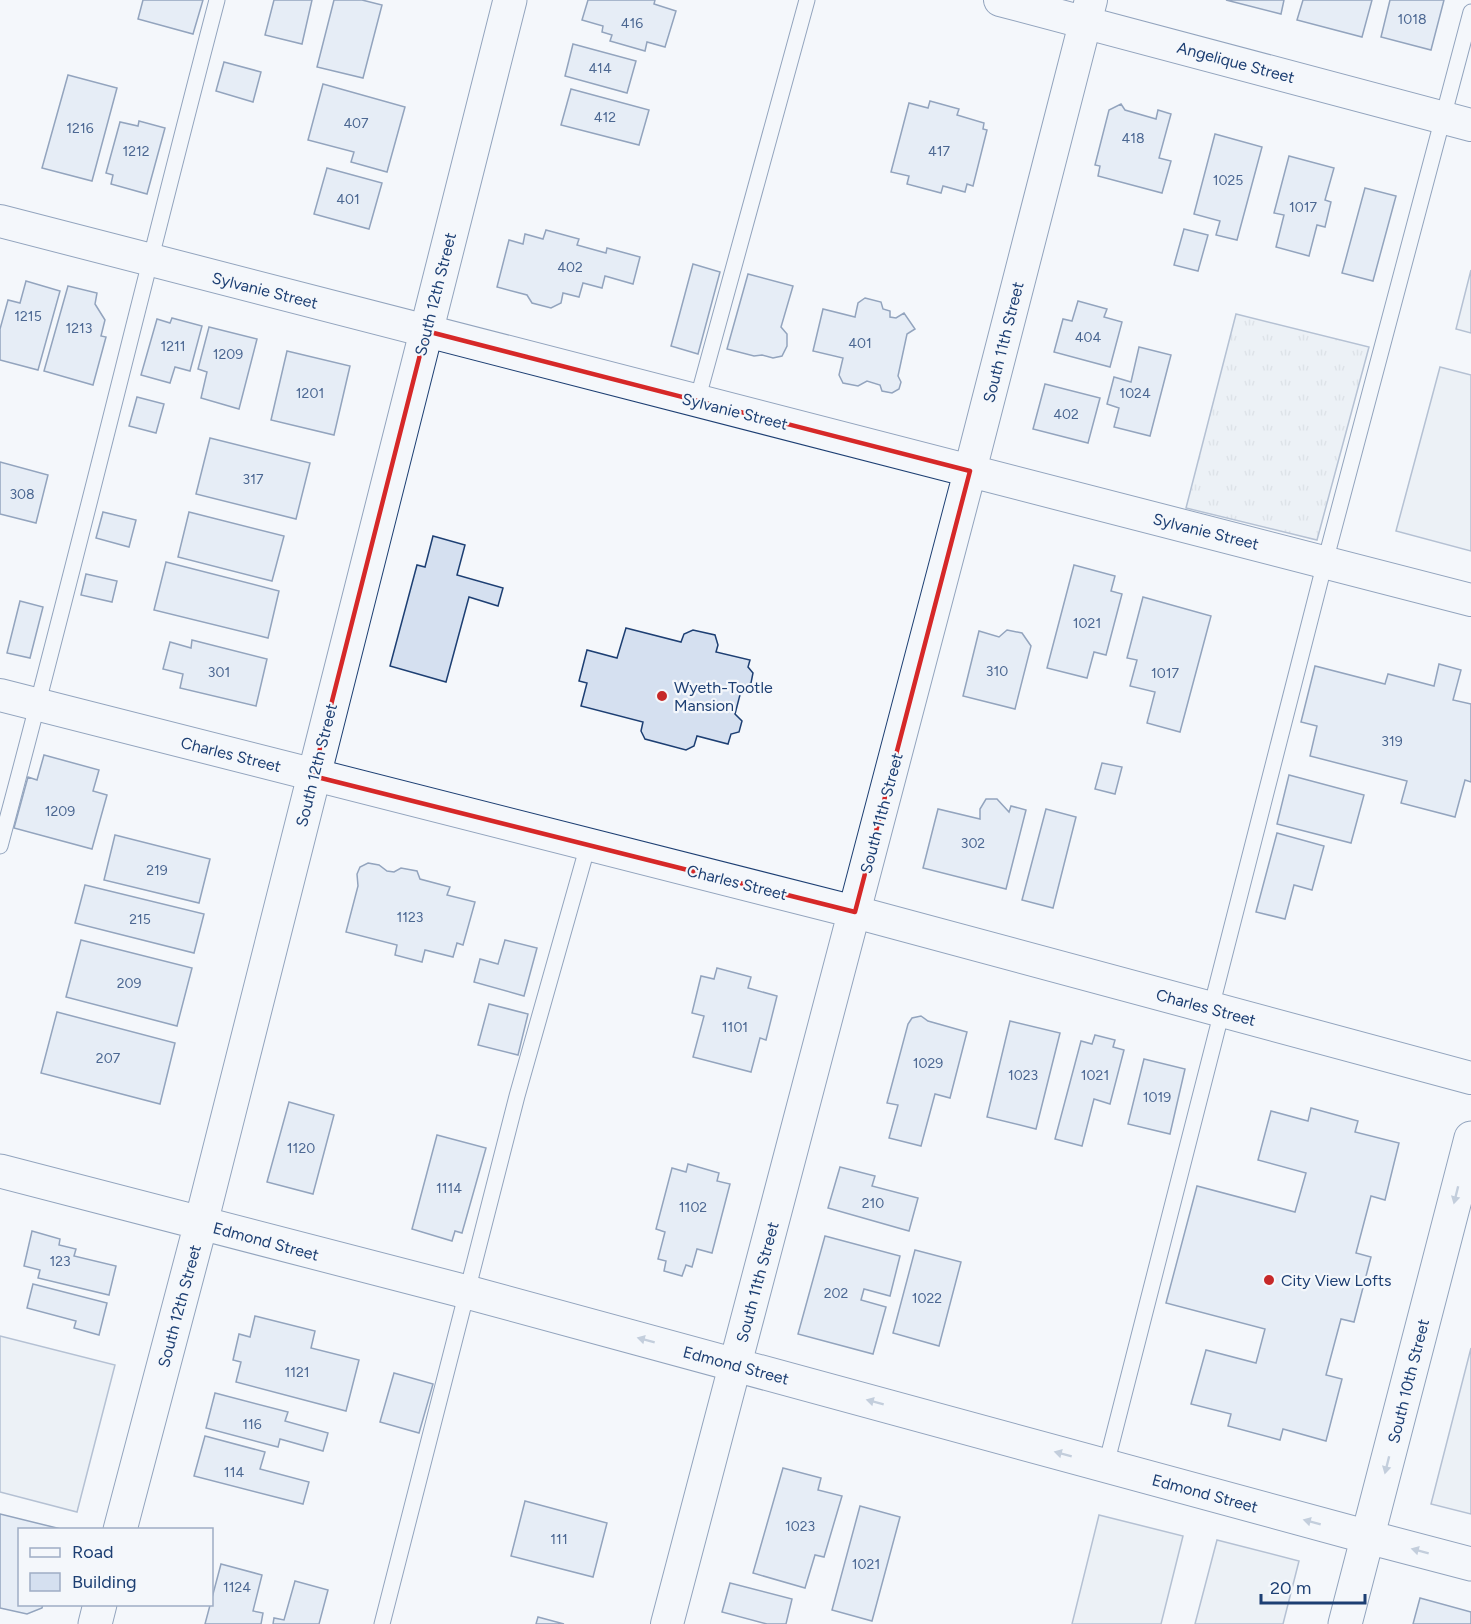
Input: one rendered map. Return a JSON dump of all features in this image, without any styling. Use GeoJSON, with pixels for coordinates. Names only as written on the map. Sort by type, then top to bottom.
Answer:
{"type":"FeatureCollection","features":[{"type":"Feature","properties":{"kind":"street","name":"South 12th Street"},"geometry":{"type":"LineString","coordinates":[[121,1528],[201,1223],[510,0]]}},
{"type":"Feature","properties":{"kind":"street","name":"Angelique Street"},"geometry":{"type":"LineString","coordinates":[[1000,0],[1088,11],[1457,121]]}},
{"type":"Feature","properties":{"kind":"street","name":"South 11th Street"},"geometry":{"type":"LineString","coordinates":[[667,1624],[855,912],[1088,11]]}},
{"type":"Feature","properties":{"kind":"street","name":"Sylvanie Street"},"geometry":{"type":"LineString","coordinates":[[0,221],[1471,600]]}},
{"type":"Feature","properties":{"kind":"street","name":"Charles Street"},"geometry":{"type":"LineString","coordinates":[[0,695],[855,912],[1471,1078]]}},
{"type":"Feature","properties":{"kind":"street","name":"South 10th Street"},"geometry":{"type":"LineString","coordinates":[[1345,1624],[1471,1138]]}},
{"type":"Feature","properties":{"kind":"street","name":"Edmond Street"},"geometry":{"type":"LineString","coordinates":[[0,1171],[467,1292],[1368,1538],[1471,1564]]}},
{"type":"Feature","properties":{"kind":"street"},"geometry":{"type":"LineString","coordinates":[[95,1624],[100,1606]]}},
{"type":"Feature","properties":{"kind":"lane"},"geometry":{"type":"LineString","coordinates":[[0,846],[104,448],[149,261],[217,0]]}},
{"type":"Feature","properties":{"kind":"lane"},"geometry":{"type":"LineString","coordinates":[[697,401],[807,0]]}},
{"type":"Feature","properties":{"kind":"lane"},"geometry":{"type":"LineString","coordinates":[[1106,1465],[1325,562],[1457,121],[1471,12]]}},
{"type":"Feature","properties":{"kind":"lane"},"geometry":{"type":"LineString","coordinates":[[382,1624],[517,1096],[588,845]]}},
{"type":"Feature","properties":{"kind":"highlighted area"},"geometry":{"type":"Polygon","coordinates":[[[426,331],[970,471],[855,912],[313,776],[426,331]]]}},
{"type":"Feature","properties":{"kind":"green space"},"geometry":{"type":"Polygon","coordinates":[[[1236,314],[1369,347],[1317,540],[1186,508],[1236,314]]]}},
{"type":"Feature","properties":{"kind":"shaded area"},"geometry":{"type":"Polygon","coordinates":[[[1471,270],[1471,333],[1456,329],[1471,270]]]}},
{"type":"Feature","properties":{"kind":"shaded area"},"geometry":{"type":"Polygon","coordinates":[[[1440,367],[1471,375],[1471,551],[1396,531],[1440,367]]]}},
{"type":"Feature","properties":{"kind":"shaded area"},"geometry":{"type":"Polygon","coordinates":[[[0,1336],[115,1365],[77,1512],[0,1492],[0,1336]]]}},
{"type":"Feature","properties":{"kind":"shaded area"},"geometry":{"type":"Polygon","coordinates":[[[1471,1348],[1471,1514],[1431,1504],[1471,1348]]]}},
{"type":"Feature","properties":{"kind":"shaded area"},"geometry":{"type":"Polygon","coordinates":[[[1099,1515],[1183,1536],[1161,1624],[1072,1624],[1099,1515]]]}},
{"type":"Feature","properties":{"kind":"shaded area"},"geometry":{"type":"Polygon","coordinates":[[[1217,1540],[1299,1561],[1283,1624],[1195,1624],[1217,1540]]]}},
{"type":"Feature","properties":{"kind":"building"},"geometry":{"type":"Polygon","coordinates":[[[143,0],[203,0],[193,34],[138,19],[143,0]]]}},
{"type":"Feature","properties":{"kind":"building"},"geometry":{"type":"Polygon","coordinates":[[[274,0],[312,0],[302,44],[265,35],[274,0]]]}},
{"type":"Feature","properties":{"kind":"building"},"geometry":{"type":"Polygon","coordinates":[[[334,0],[362,0],[382,5],[363,78],[317,67],[334,0]]]}},
{"type":"Feature","properties":{"kind":"building"},"geometry":{"type":"Polygon","coordinates":[[[588,0],[655,0],[654,4],[676,11],[665,47],[647,42],[645,51],[610,41],[612,35],[602,32],[603,26],[582,20],[588,0]]]}},
{"type":"Feature","properties":{"kind":"building"},"geometry":{"type":"Polygon","coordinates":[[[1226,0],[1284,0],[1281,14],[1226,0]]]}},
{"type":"Feature","properties":{"kind":"building"},"geometry":{"type":"Polygon","coordinates":[[[1303,0],[1372,0],[1362,37],[1297,20],[1303,0]]]}},
{"type":"Feature","properties":{"kind":"building"},"geometry":{"type":"Polygon","coordinates":[[[1390,0],[1444,0],[1431,50],[1381,37],[1390,0]]]}},
{"type":"Feature","properties":{"kind":"building"},"geometry":{"type":"Polygon","coordinates":[[[573,44],[636,61],[627,93],[565,76],[573,44]]]}},
{"type":"Feature","properties":{"kind":"building"},"geometry":{"type":"Polygon","coordinates":[[[224,62],[261,72],[253,102],[216,91],[224,62]]]}},
{"type":"Feature","properties":{"kind":"building"},"geometry":{"type":"Polygon","coordinates":[[[68,75],[117,88],[92,181],[42,168],[68,75]]]}},
{"type":"Feature","properties":{"kind":"building"},"geometry":{"type":"Polygon","coordinates":[[[323,84],[405,107],[387,172],[351,162],[354,152],[308,140],[323,84]]]}},
{"type":"Feature","properties":{"kind":"building"},"geometry":{"type":"Polygon","coordinates":[[[571,89],[649,110],[639,145],[561,125],[571,89]]]}},
{"type":"Feature","properties":{"kind":"building"},"geometry":{"type":"Polygon","coordinates":[[[930,101],[959,109],[957,115],[984,123],[983,129],[987,130],[973,186],[967,184],[965,192],[943,186],[941,193],[907,184],[909,176],[891,172],[909,103],[928,108],[930,101]]]}},
{"type":"Feature","properties":{"kind":"building"},"geometry":{"type":"Polygon","coordinates":[[[1121,104],[1125,110],[1156,119],[1158,110],[1171,114],[1159,158],[1171,161],[1162,193],[1098,176],[1100,166],[1095,165],[1109,110],[1121,104]]]}},
{"type":"Feature","properties":{"kind":"building"},"geometry":{"type":"Polygon","coordinates":[[[139,121],[165,128],[147,194],[111,184],[113,175],[106,173],[120,122],[138,126],[139,121]]]}},
{"type":"Feature","properties":{"kind":"building"},"geometry":{"type":"Polygon","coordinates":[[[1215,134],[1262,147],[1237,240],[1216,235],[1220,221],[1194,214],[1215,134]]]}},
{"type":"Feature","properties":{"kind":"building"},"geometry":{"type":"Polygon","coordinates":[[[1289,156],[1334,168],[1325,200],[1331,202],[1325,227],[1317,225],[1309,256],[1276,247],[1284,215],[1274,213],[1289,156]]]}},
{"type":"Feature","properties":{"kind":"building"},"geometry":{"type":"Polygon","coordinates":[[[327,168],[382,183],[369,229],[314,214],[327,168]]]}},
{"type":"Feature","properties":{"kind":"building"},"geometry":{"type":"Polygon","coordinates":[[[1365,188],[1396,196],[1373,281],[1342,273],[1365,188]]]}},
{"type":"Feature","properties":{"kind":"building"},"geometry":{"type":"Polygon","coordinates":[[[1184,229],[1208,235],[1198,271],[1174,265],[1184,229]]]}},
{"type":"Feature","properties":{"kind":"building"},"geometry":{"type":"Polygon","coordinates":[[[546,230],[579,239],[577,245],[606,253],[607,248],[640,257],[633,284],[605,276],[602,288],[583,283],[579,297],[563,293],[561,303],[551,308],[532,303],[527,295],[497,287],[509,240],[523,244],[525,234],[543,239],[546,230]]]}},
{"type":"Feature","properties":{"kind":"building"},"geometry":{"type":"Polygon","coordinates":[[[693,264],[720,272],[698,354],[671,346],[693,264]]]}},
{"type":"Feature","properties":{"kind":"building"},"geometry":{"type":"Polygon","coordinates":[[[748,274],[793,286],[781,327],[787,334],[787,346],[782,356],[773,358],[762,355],[754,356],[727,349],[748,274]]]}},
{"type":"Feature","properties":{"kind":"building"},"geometry":{"type":"Polygon","coordinates":[[[26,281],[60,291],[38,370],[0,360],[0,329],[8,300],[20,303],[26,281]]]}},
{"type":"Feature","properties":{"kind":"building"},"geometry":{"type":"Polygon","coordinates":[[[68,286],[97,293],[95,304],[105,320],[101,336],[106,337],[93,385],[44,371],[68,286]]]}},
{"type":"Feature","properties":{"kind":"building"},"geometry":{"type":"Polygon","coordinates":[[[865,298],[881,302],[883,309],[890,311],[890,317],[896,318],[904,313],[915,329],[907,334],[898,376],[901,382],[899,389],[892,393],[882,391],[880,385],[867,381],[858,386],[843,383],[839,375],[843,358],[813,351],[823,309],[855,317],[858,303],[865,298]]]}},
{"type":"Feature","properties":{"kind":"building"},"geometry":{"type":"Polygon","coordinates":[[[1078,301],[1107,309],[1104,317],[1122,322],[1110,367],[1054,352],[1063,319],[1072,321],[1078,301]]]}},
{"type":"Feature","properties":{"kind":"building"},"geometry":{"type":"Polygon","coordinates":[[[172,318],[202,326],[190,371],[175,367],[170,383],[141,375],[157,319],[170,323],[172,318]]]}},
{"type":"Feature","properties":{"kind":"building"},"geometry":{"type":"Polygon","coordinates":[[[209,327],[257,339],[239,409],[201,398],[207,372],[198,369],[209,327]]]}},
{"type":"Feature","properties":{"kind":"building"},"geometry":{"type":"Polygon","coordinates":[[[1139,347],[1171,355],[1150,436],[1114,427],[1119,408],[1107,404],[1114,377],[1131,382],[1139,347]]]}},
{"type":"Feature","properties":{"kind":"building"},"geometry":{"type":"Polygon","coordinates":[[[287,351],[350,366],[334,435],[271,420],[287,351]]]}},
{"type":"Feature","properties":{"kind":"building"},"geometry":{"type":"Polygon","coordinates":[[[1045,384],[1100,398],[1088,443],[1033,429],[1045,384]]]}},
{"type":"Feature","properties":{"kind":"building"},"geometry":{"type":"Polygon","coordinates":[[[137,397],[164,404],[156,433],[129,426],[137,397]]]}},
{"type":"Feature","properties":{"kind":"building"},"geometry":{"type":"Polygon","coordinates":[[[210,438],[310,463],[296,519],[196,494],[210,438]]]}},
{"type":"Feature","properties":{"kind":"building"},"geometry":{"type":"Polygon","coordinates":[[[0,462],[48,475],[36,523],[0,514],[0,462]]]}},
{"type":"Feature","properties":{"kind":"building"},"geometry":{"type":"Polygon","coordinates":[[[103,512],[136,520],[129,547],[96,538],[103,512]]]}},
{"type":"Feature","properties":{"kind":"building"},"geometry":{"type":"Polygon","coordinates":[[[189,512],[284,536],[272,581],[178,557],[189,512]]]}},
{"type":"Feature","properties":{"kind":"building"},"geometry":{"type":"Polygon","coordinates":[[[433,536],[465,545],[457,575],[503,588],[498,606],[469,597],[446,682],[390,666],[417,565],[425,567],[433,536]]]}},
{"type":"Feature","properties":{"kind":"building"},"geometry":{"type":"Polygon","coordinates":[[[166,562],[279,591],[268,638],[154,610],[166,562]]]}},
{"type":"Feature","properties":{"kind":"building"},"geometry":{"type":"Polygon","coordinates":[[[1074,565],[1115,576],[1111,591],[1122,594],[1106,655],[1094,652],[1087,678],[1047,668],[1074,565]]]}},
{"type":"Feature","properties":{"kind":"building"},"geometry":{"type":"Polygon","coordinates":[[[86,574],[117,581],[112,602],[81,595],[86,574]]]}},
{"type":"Feature","properties":{"kind":"building"},"geometry":{"type":"Polygon","coordinates":[[[1143,597],[1211,616],[1180,732],[1147,723],[1155,692],[1130,686],[1137,660],[1127,658],[1143,597]]]}},
{"type":"Feature","properties":{"kind":"building"},"geometry":{"type":"Polygon","coordinates":[[[20,601],[43,607],[30,658],[7,653],[20,601]]]}},
{"type":"Feature","properties":{"kind":"building","name":"Wyeth-Tootle Mansion"},"geometry":{"type":"Polygon","coordinates":[[[626,628],[681,642],[684,634],[693,630],[715,635],[718,645],[716,652],[750,660],[748,667],[753,673],[751,683],[742,687],[735,714],[742,721],[739,732],[731,734],[728,744],[697,736],[694,746],[686,750],[645,739],[641,731],[643,722],[581,706],[587,683],[579,681],[587,650],[617,658],[626,628]]]}},
{"type":"Feature","properties":{"kind":"building"},"geometry":{"type":"Polygon","coordinates":[[[1007,630],[1022,633],[1031,646],[1015,709],[963,696],[979,631],[999,637],[1007,630]]]}},
{"type":"Feature","properties":{"kind":"building"},"geometry":{"type":"Polygon","coordinates":[[[192,640],[267,659],[256,706],[180,688],[183,674],[163,669],[170,642],[191,648],[192,640]]]}},
{"type":"Feature","properties":{"kind":"building"},"geometry":{"type":"Polygon","coordinates":[[[1439,664],[1461,670],[1453,700],[1471,704],[1471,782],[1465,780],[1455,817],[1401,803],[1407,781],[1310,756],[1317,726],[1301,722],[1315,666],[1385,684],[1388,674],[1434,686],[1439,664]]]}},
{"type":"Feature","properties":{"kind":"building"},"geometry":{"type":"Polygon","coordinates":[[[44,755],[99,770],[93,791],[107,795],[92,849],[14,828],[28,777],[37,780],[44,755]]]}},
{"type":"Feature","properties":{"kind":"building"},"geometry":{"type":"Polygon","coordinates":[[[1102,763],[1122,767],[1115,794],[1095,789],[1102,763]]]}},
{"type":"Feature","properties":{"kind":"building"},"geometry":{"type":"Polygon","coordinates":[[[1289,775],[1364,795],[1351,843],[1277,824],[1289,775]]]}},
{"type":"Feature","properties":{"kind":"building"},"geometry":{"type":"Polygon","coordinates":[[[986,799],[997,799],[1009,812],[1011,806],[1026,810],[1006,889],[923,868],[938,809],[980,819],[980,809],[986,799]]]}},
{"type":"Feature","properties":{"kind":"building"},"geometry":{"type":"Polygon","coordinates":[[[1046,809],[1076,817],[1053,908],[1022,900],[1046,809]]]}},
{"type":"Feature","properties":{"kind":"building"},"geometry":{"type":"Polygon","coordinates":[[[1277,833],[1324,846],[1312,890],[1294,885],[1285,919],[1256,912],[1277,833]]]}},
{"type":"Feature","properties":{"kind":"building"},"geometry":{"type":"Polygon","coordinates":[[[115,835],[210,859],[199,903],[104,880],[115,835]]]}},
{"type":"Feature","properties":{"kind":"building"},"geometry":{"type":"Polygon","coordinates":[[[368,863],[379,865],[387,871],[394,872],[401,868],[417,871],[420,879],[450,887],[447,895],[475,902],[463,945],[457,943],[453,957],[425,950],[422,962],[395,955],[397,945],[346,932],[358,886],[357,874],[360,867],[368,863]]]}},
{"type":"Feature","properties":{"kind":"building"},"geometry":{"type":"Polygon","coordinates":[[[85,885],[204,914],[194,953],[75,923],[85,885]]]}},
{"type":"Feature","properties":{"kind":"building"},"geometry":{"type":"Polygon","coordinates":[[[81,940],[192,968],[177,1026],[66,997],[81,940]]]}},
{"type":"Feature","properties":{"kind":"building"},"geometry":{"type":"Polygon","coordinates":[[[505,940],[537,948],[524,996],[474,982],[480,959],[498,964],[505,940]]]}},
{"type":"Feature","properties":{"kind":"building"},"geometry":{"type":"Polygon","coordinates":[[[717,968],[751,977],[748,988],[777,996],[766,1040],[760,1038],[751,1072],[693,1057],[704,1016],[692,1013],[701,976],[714,979],[717,968]]]}},
{"type":"Feature","properties":{"kind":"building"},"geometry":{"type":"Polygon","coordinates":[[[489,1004],[528,1014],[518,1055],[478,1045],[489,1004]]]}},
{"type":"Feature","properties":{"kind":"building"},"geometry":{"type":"Polygon","coordinates":[[[57,1012],[175,1043],[160,1104],[41,1073],[57,1012]]]}},
{"type":"Feature","properties":{"kind":"building"},"geometry":{"type":"Polygon","coordinates":[[[921,1016],[928,1021],[967,1032],[950,1098],[935,1094],[921,1146],[889,1138],[898,1105],[887,1103],[908,1024],[912,1018],[921,1016]]]}},
{"type":"Feature","properties":{"kind":"building"},"geometry":{"type":"Polygon","coordinates":[[[1010,1021],[1060,1033],[1036,1129],[987,1117],[1010,1021]]]}},
{"type":"Feature","properties":{"kind":"building"},"geometry":{"type":"Polygon","coordinates":[[[1095,1035],[1115,1040],[1113,1047],[1124,1050],[1110,1104],[1094,1099],[1082,1146],[1055,1139],[1081,1041],[1092,1044],[1095,1035]]]}},
{"type":"Feature","properties":{"kind":"building"},"geometry":{"type":"Polygon","coordinates":[[[1144,1059],[1185,1069],[1170,1134],[1128,1124],[1144,1059]]]}},
{"type":"Feature","properties":{"kind":"building"},"geometry":{"type":"Polygon","coordinates":[[[289,1102],[334,1115],[313,1194],[267,1182],[289,1102]]]}},
{"type":"Feature","properties":{"kind":"building","name":"City View Lofts"},"geometry":{"type":"Polygon","coordinates":[[[1311,1108],[1358,1121],[1355,1132],[1399,1143],[1385,1200],[1371,1196],[1356,1253],[1371,1257],[1354,1322],[1341,1319],[1326,1375],[1342,1379],[1326,1441],[1283,1429],[1280,1440],[1228,1426],[1231,1414],[1191,1404],[1206,1350],[1256,1363],[1265,1329],[1166,1303],[1197,1186],[1295,1212],[1306,1173],[1258,1160],[1271,1111],[1308,1121],[1311,1108]]]}},
{"type":"Feature","properties":{"kind":"building"},"geometry":{"type":"Polygon","coordinates":[[[437,1135],[486,1148],[462,1233],[455,1231],[452,1241],[412,1229],[437,1135]]]}},
{"type":"Feature","properties":{"kind":"building"},"geometry":{"type":"Polygon","coordinates":[[[688,1164],[719,1173],[717,1181],[730,1184],[712,1253],[697,1249],[692,1267],[686,1265],[682,1276],[664,1271],[666,1261],[658,1259],[665,1232],[656,1229],[672,1168],[686,1172],[688,1164]]]}},
{"type":"Feature","properties":{"kind":"building"},"geometry":{"type":"Polygon","coordinates":[[[840,1167],[875,1176],[872,1186],[918,1198],[909,1231],[828,1208],[840,1167]]]}},
{"type":"Feature","properties":{"kind":"building"},"geometry":{"type":"Polygon","coordinates":[[[32,1231],[60,1239],[59,1245],[76,1249],[74,1256],[116,1266],[109,1295],[38,1278],[40,1270],[24,1266],[32,1231]]]}},
{"type":"Feature","properties":{"kind":"building"},"geometry":{"type":"Polygon","coordinates":[[[825,1236],[900,1256],[890,1296],[864,1289],[861,1300],[886,1307],[873,1354],[798,1334],[825,1236]]]}},
{"type":"Feature","properties":{"kind":"building"},"geometry":{"type":"Polygon","coordinates":[[[915,1250],[961,1262],[939,1346],[893,1333],[915,1250]]]}},
{"type":"Feature","properties":{"kind":"building"},"geometry":{"type":"Polygon","coordinates":[[[33,1284],[107,1303],[99,1335],[74,1328],[76,1321],[27,1308],[33,1284]]]}},
{"type":"Feature","properties":{"kind":"building"},"geometry":{"type":"Polygon","coordinates":[[[255,1316],[315,1331],[311,1348],[359,1360],[346,1411],[236,1382],[241,1362],[233,1360],[239,1334],[250,1337],[255,1316]]]}},
{"type":"Feature","properties":{"kind":"building"},"geometry":{"type":"Polygon","coordinates":[[[394,1373],[433,1384],[419,1433],[380,1422],[394,1373]]]}},
{"type":"Feature","properties":{"kind":"building"},"geometry":{"type":"Polygon","coordinates":[[[215,1393],[288,1412],[285,1421],[328,1433],[323,1451],[280,1439],[278,1447],[206,1428],[215,1393]]]}},
{"type":"Feature","properties":{"kind":"building"},"geometry":{"type":"Polygon","coordinates":[[[205,1436],[265,1452],[260,1469],[309,1482],[303,1504],[194,1476],[205,1436]]]}},
{"type":"Feature","properties":{"kind":"building"},"geometry":{"type":"Polygon","coordinates":[[[783,1468],[821,1478],[818,1490],[842,1496],[824,1557],[815,1555],[805,1588],[753,1573],[783,1468]]]}},
{"type":"Feature","properties":{"kind":"building"},"geometry":{"type":"Polygon","coordinates":[[[525,1501],[607,1523],[593,1577],[511,1556],[525,1501]]]}},
{"type":"Feature","properties":{"kind":"building"},"geometry":{"type":"Polygon","coordinates":[[[860,1506],[900,1517],[872,1621],[832,1610],[860,1506]]]}},
{"type":"Feature","properties":{"kind":"building"},"geometry":{"type":"Polygon","coordinates":[[[0,1514],[57,1528],[18,1528],[18,1606],[42,1606],[42,1608],[27,1614],[0,1608],[0,1514]]]}},
{"type":"Feature","properties":{"kind":"building"},"geometry":{"type":"Polygon","coordinates":[[[221,1564],[262,1575],[253,1611],[263,1613],[261,1624],[205,1624],[210,1606],[213,1606],[213,1594],[221,1564]]]}},
{"type":"Feature","properties":{"kind":"building"},"geometry":{"type":"Polygon","coordinates":[[[295,1581],[328,1590],[319,1624],[273,1624],[274,1618],[284,1620],[295,1581]]]}},
{"type":"Feature","properties":{"kind":"building"},"geometry":{"type":"Polygon","coordinates":[[[730,1583],[792,1599],[786,1624],[767,1624],[722,1612],[730,1583]]]}},
{"type":"Feature","properties":{"kind":"building"},"geometry":{"type":"Polygon","coordinates":[[[1420,1598],[1471,1612],[1471,1624],[1413,1624],[1420,1598]]]}},
{"type":"Feature","properties":{"kind":"building"},"geometry":{"type":"Polygon","coordinates":[[[538,1617],[564,1624],[536,1624],[538,1617]]]}},
{"type":"Feature","properties":{"kind":"place","name":"Wyeth-Tootle Mansion"},"geometry":{"type":"Point","coordinates":[662,696]}},
{"type":"Feature","properties":{"kind":"place","name":"City View Lofts"},"geometry":{"type":"Point","coordinates":[1269,1280]}}]}
